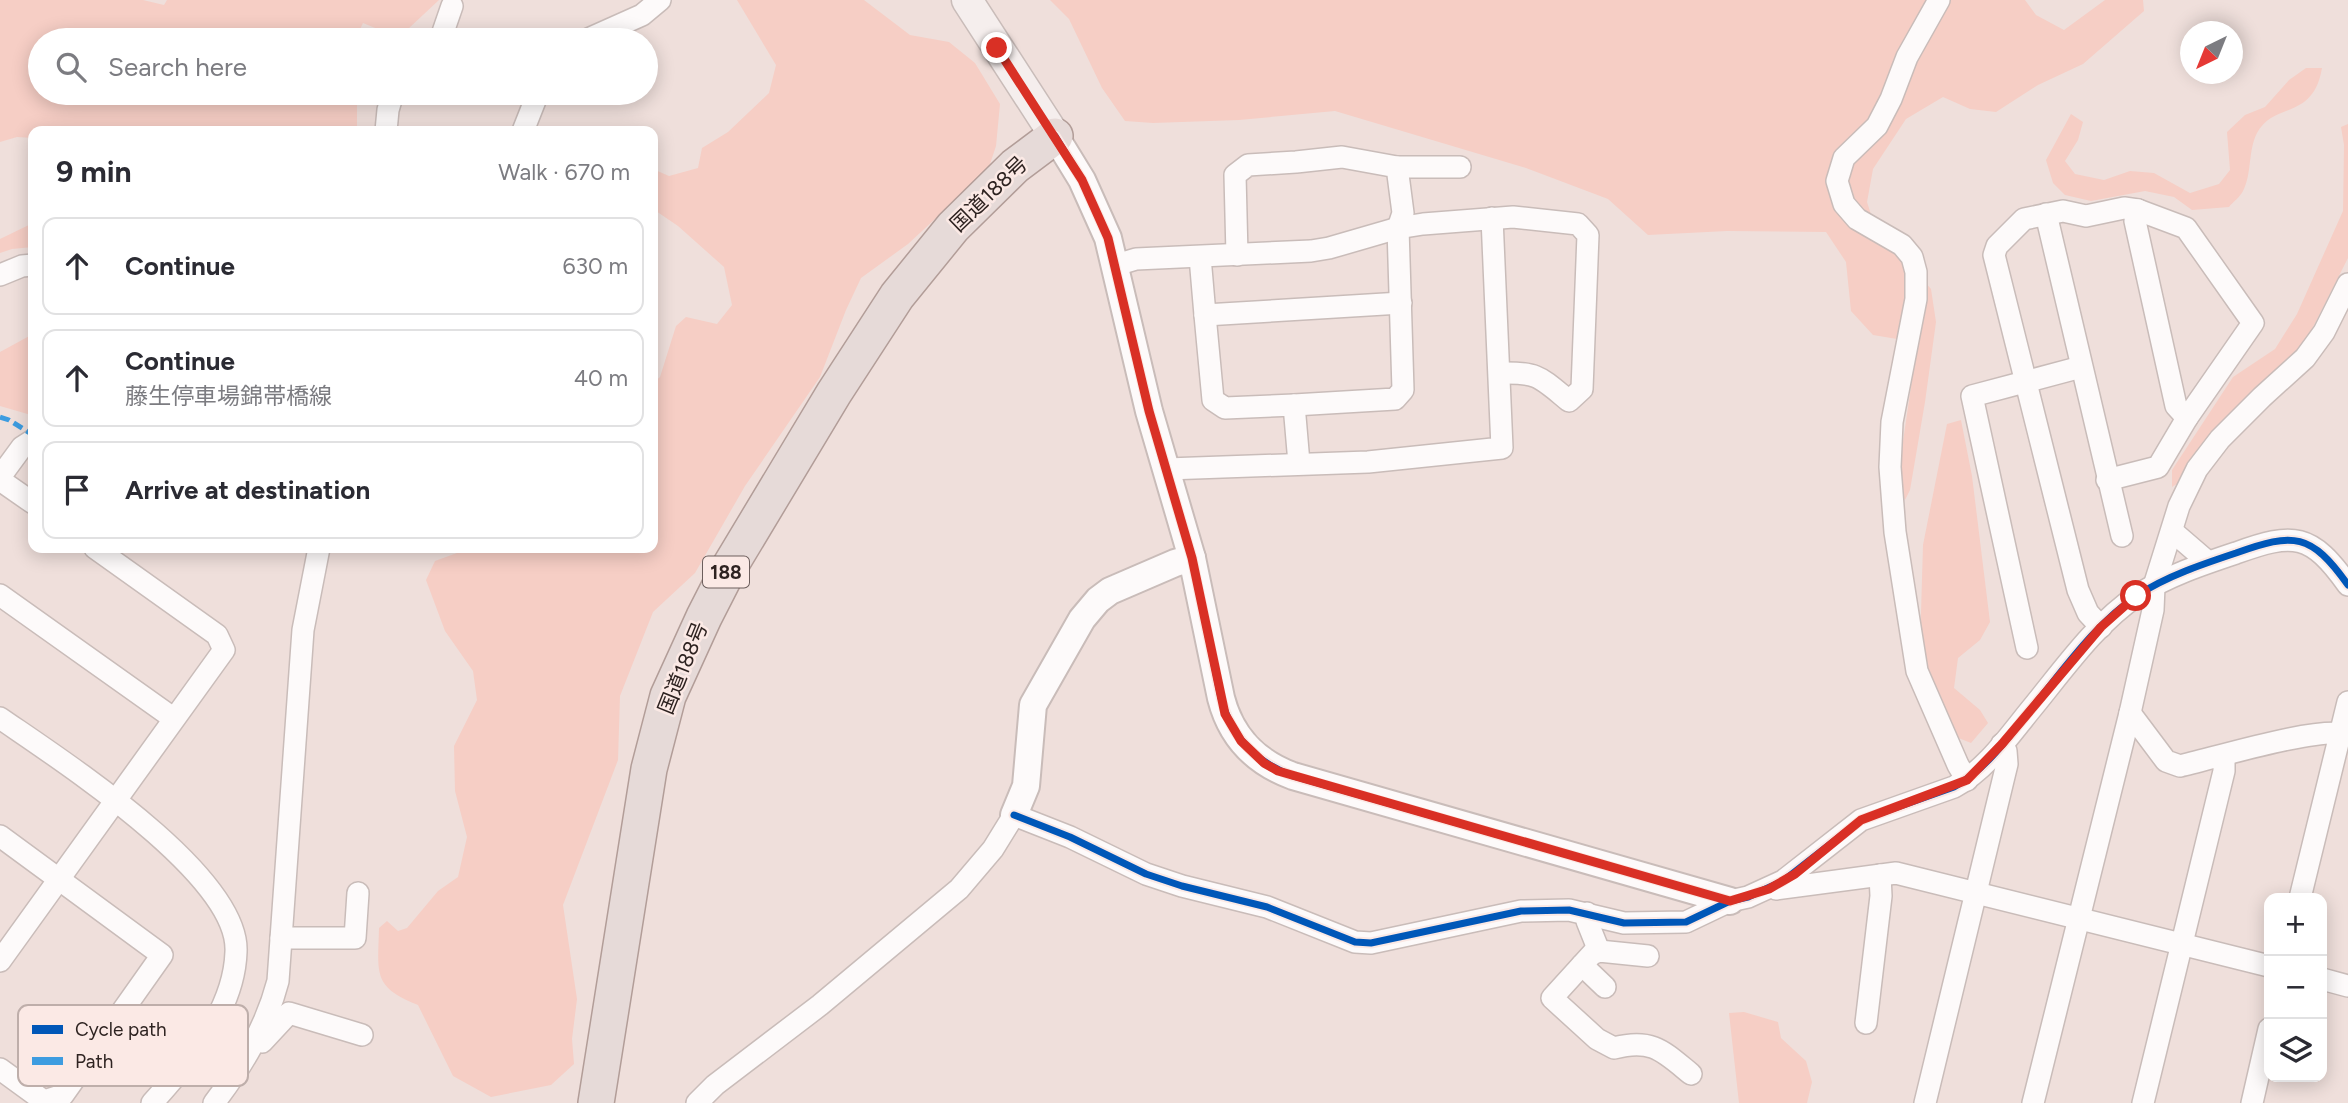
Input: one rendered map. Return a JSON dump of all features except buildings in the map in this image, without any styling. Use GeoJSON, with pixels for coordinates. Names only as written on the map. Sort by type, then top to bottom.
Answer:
{"type":"FeatureCollection","features":[{"type":"Feature","properties":{"kind":"highway","name":"国道188号"},"geometry":{"type":"LineString","coordinates":[[596,1103],[649,769],[668,696],[704,617],[736,554],[897,296],[953,227],[1015,166],[1055,136]]}},
{"type":"Feature","properties":{"kind":"main road"},"geometry":{"type":"LineString","coordinates":[[967,0],[1055,136]]}},
{"type":"Feature","properties":{"kind":"street"},"geometry":{"type":"LineString","coordinates":[[613,28],[642,15],[660,0]]}},
{"type":"Feature","properties":{"kind":"street"},"geometry":{"type":"LineString","coordinates":[[1939,0],[1907,57],[1877,126],[1844,158],[1837,181],[1844,204],[1857,219],[1902,245],[1912,257],[1916,272],[1916,299],[1892,422],[1890,467],[1895,532],[1917,671],[1967,780]]}},
{"type":"Feature","properties":{"kind":"street"},"geometry":{"type":"LineString","coordinates":[[444,28],[452,6]]}},
{"type":"Feature","properties":{"kind":"street"},"geometry":{"type":"LineString","coordinates":[[386,126],[389,105]]}},
{"type":"Feature","properties":{"kind":"street"},"geometry":{"type":"LineString","coordinates":[[525,126],[533,105]]}},
{"type":"Feature","properties":{"kind":"street"},"geometry":{"type":"LineString","coordinates":[[1055,136],[1082,180],[1108,238],[1149,411],[1192,558],[1225,714],[1241,741],[1264,763],[1293,776],[1730,901]]}},
{"type":"Feature","properties":{"kind":"street"},"geometry":{"type":"LineString","coordinates":[[1237,256],[1235,175],[1248,165],[1342,157],[1397,167],[1460,167]]}},
{"type":"Feature","properties":{"kind":"street"},"geometry":{"type":"LineString","coordinates":[[1200,257],[1213,400],[1225,408],[1395,399],[1403,390],[1398,228],[1403,213],[1397,167]]}},
{"type":"Feature","properties":{"kind":"street"},"geometry":{"type":"LineString","coordinates":[[2101,627],[2088,613],[2078,590],[1994,255],[1997,246],[2024,219],[2063,211],[2086,216],[2124,208],[2138,210],[2186,228],[2253,323],[2187,418],[2158,467],[2107,480]]}},
{"type":"Feature","properties":{"kind":"street"},"geometry":{"type":"LineString","coordinates":[[2138,210],[2135,221],[2176,406],[2187,418]]}},
{"type":"Feature","properties":{"kind":"street"},"geometry":{"type":"LineString","coordinates":[[2046,214],[2122,536]]}},
{"type":"Feature","properties":{"kind":"street"},"geometry":{"type":"LineString","coordinates":[[1116,265],[1136,259],[1237,256],[1329,248],[1398,228],[1492,218],[1513,217],[1578,224],[1588,235],[1582,389],[1569,401],[1540,376],[1527,372],[1500,373]]}},
{"type":"Feature","properties":{"kind":"street"},"geometry":{"type":"LineString","coordinates":[[1167,470],[1186,467],[1225,469],[1368,461],[1502,448],[1492,218]]}},
{"type":"Feature","properties":{"kind":"street"},"geometry":{"type":"LineString","coordinates":[[0,275],[28,265]]}},
{"type":"Feature","properties":{"kind":"street"},"geometry":{"type":"LineString","coordinates":[[2033,1103],[2130,713],[2154,610],[2154,586],[2179,506],[2197,469],[2220,439],[2305,358],[2324,332],[2348,284]]}},
{"type":"Feature","properties":{"kind":"street"},"geometry":{"type":"LineString","coordinates":[[1205,315],[1401,303]]}},
{"type":"Feature","properties":{"kind":"street"},"geometry":{"type":"LineString","coordinates":[[2027,649],[1972,396],[2081,367]]}},
{"type":"Feature","properties":{"kind":"street"},"geometry":{"type":"LineString","coordinates":[[1294,405],[1299,463]]}},
{"type":"Feature","properties":{"kind":"street"},"geometry":{"type":"LineString","coordinates":[[28,443],[22,447],[0,478],[28,499]]}},
{"type":"Feature","properties":{"kind":"street"},"geometry":{"type":"LineString","coordinates":[[2172,531],[2208,562]]}},
{"type":"Feature","properties":{"kind":"street"},"geometry":{"type":"LineString","coordinates":[[1014,815],[1070,837],[1146,874],[1182,886],[1267,907],[1355,942],[1371,943],[1521,911],[1587,912],[1624,923],[1686,922],[1730,901],[1769,889],[1795,874],[1861,820],[1967,780],[2002,744],[2101,627],[2136,596],[2154,586],[2208,562],[2278,539],[2308,544],[2322,552],[2348,585]]}},
{"type":"Feature","properties":{"kind":"street"},"geometry":{"type":"LineString","coordinates":[[1,956],[224,650],[217,635],[102,553]]}},
{"type":"Feature","properties":{"kind":"street"},"geometry":{"type":"LineString","coordinates":[[248,1053],[270,1009],[278,981],[303,631],[308,593],[318,553]]}},
{"type":"Feature","properties":{"kind":"street"},"geometry":{"type":"LineString","coordinates":[[697,1103],[959,889],[993,849],[1014,815],[1026,786],[1033,705],[1082,619],[1097,600],[1110,591],[1175,562],[1192,558]]}},
{"type":"Feature","properties":{"kind":"street"},"geometry":{"type":"LineString","coordinates":[[0,595],[173,718]]}},
{"type":"Feature","properties":{"kind":"street"},"geometry":{"type":"LineString","coordinates":[[2302,893],[2344,734],[2348,702]]}},
{"type":"Feature","properties":{"kind":"street"},"geometry":{"type":"LineString","coordinates":[[2130,713],[2166,761],[2180,766],[2317,733],[2344,734]]}},
{"type":"Feature","properties":{"kind":"street"},"geometry":{"type":"LineString","coordinates":[[0,718],[115,799],[152,829],[189,866],[212,895],[233,926],[237,952],[222,1005]]}},
{"type":"Feature","properties":{"kind":"street"},"geometry":{"type":"LineString","coordinates":[[1925,1103],[2007,764],[2006,751],[2002,744]]}},
{"type":"Feature","properties":{"kind":"street"},"geometry":{"type":"LineString","coordinates":[[2143,1103],[2224,771],[2224,756]]}},
{"type":"Feature","properties":{"kind":"street"},"geometry":{"type":"LineString","coordinates":[[0,836],[162,955],[127,1005]]}},
{"type":"Feature","properties":{"kind":"street"},"geometry":{"type":"LineString","coordinates":[[1769,889],[1896,873],[2264,965]]}},
{"type":"Feature","properties":{"kind":"street"},"geometry":{"type":"LineString","coordinates":[[1866,1023],[1881,897],[1880,874]]}},
{"type":"Feature","properties":{"kind":"street"},"geometry":{"type":"LineString","coordinates":[[281,938],[355,938],[358,893]]}},
{"type":"Feature","properties":{"kind":"street"},"geometry":{"type":"LineString","coordinates":[[1587,912],[1587,921],[1599,951]]}},
{"type":"Feature","properties":{"kind":"street"},"geometry":{"type":"LineString","coordinates":[[1648,956],[1599,951],[1592,954],[1552,998],[1597,1039],[1614,1048],[1635,1042],[1654,1048],[1668,1055],[1691,1074]]}},
{"type":"Feature","properties":{"kind":"street"},"geometry":{"type":"LineString","coordinates":[[1582,965],[1605,987]]}},
{"type":"Feature","properties":{"kind":"street"},"geometry":{"type":"LineString","coordinates":[[2327,980],[2348,986]]}},
{"type":"Feature","properties":{"kind":"street"},"geometry":{"type":"LineString","coordinates":[[252,1047],[258,1048],[289,1013],[362,1035]]}},
{"type":"Feature","properties":{"kind":"street"},"geometry":{"type":"LineString","coordinates":[[2252,1103],[2264,1051]]}},
{"type":"Feature","properties":{"kind":"street"},"geometry":{"type":"LineString","coordinates":[[0,1069],[18,1082]]}},
{"type":"Feature","properties":{"kind":"street"},"geometry":{"type":"LineString","coordinates":[[23,1086],[44,1101],[63,1095],[69,1086]]}},
{"type":"Feature","properties":{"kind":"street"},"geometry":{"type":"LineString","coordinates":[[152,1103],[168,1086]]}},
{"type":"Feature","properties":{"kind":"street"},"geometry":{"type":"LineString","coordinates":[[214,1103],[226,1086]]}},
{"type":"Feature","properties":{"kind":"shaded area"},"geometry":{"type":"Polygon","coordinates":[[[0,0],[143,0],[164,5],[167,0],[439,0],[409,28],[375,28],[363,23],[361,28],[28,28],[28,105],[357,105],[357,126],[28,126],[28,138],[17,137],[0,142],[0,0]]]}},
{"type":"Feature","properties":{"kind":"shaded area"},"geometry":{"type":"Polygon","coordinates":[[[737,0],[864,0],[910,35],[949,42],[975,63],[1000,104],[996,146],[988,170],[908,244],[861,278],[820,377],[745,486],[695,573],[653,612],[620,696],[618,760],[563,905],[577,999],[572,1039],[574,1064],[551,1085],[491,1097],[453,1076],[418,1005],[392,992],[385,985],[379,967],[379,928],[387,921],[398,931],[407,928],[438,891],[458,877],[467,837],[455,791],[454,746],[477,700],[473,671],[445,631],[426,580],[435,561],[457,553],[658,553],[658,379],[676,326],[686,317],[717,324],[732,305],[724,267],[678,226],[658,212],[658,171],[669,176],[698,168],[702,148],[728,132],[769,93],[776,65],[737,0]]]}},
{"type":"Feature","properties":{"kind":"shaded area"},"geometry":{"type":"Polygon","coordinates":[[[1050,0],[2025,0],[2036,15],[2064,30],[2105,0],[2143,0],[2144,11],[2083,64],[2038,85],[1996,112],[1970,109],[1943,97],[1906,119],[1873,169],[1867,202],[1880,242],[1902,256],[1931,289],[1936,322],[1910,490],[1905,500],[1897,483],[1915,359],[1897,339],[1873,335],[1851,311],[1846,262],[1826,232],[1727,231],[1648,235],[1608,199],[1526,168],[1335,111],[1239,120],[1153,123],[1125,121],[1102,88],[1069,19],[1050,0]]]}},
{"type":"Feature","properties":{"kind":"shaded area"},"geometry":{"type":"Polygon","coordinates":[[[2306,68],[2322,68],[2317,85],[2302,103],[2264,123],[2252,147],[2246,184],[2242,193],[2229,207],[2192,210],[2174,197],[2145,191],[2091,201],[2065,195],[2053,183],[2046,160],[2071,114],[2083,122],[2078,140],[2065,161],[2075,174],[2104,180],[2130,171],[2154,173],[2190,193],[2219,184],[2230,170],[2227,132],[2245,115],[2265,107],[2289,80],[2306,68]]]}},
{"type":"Feature","properties":{"kind":"shaded area"},"geometry":{"type":"Polygon","coordinates":[[[2348,124],[2348,258],[2308,337],[2183,480],[2172,487],[2172,470],[2233,377],[2275,349],[2297,314],[2343,211],[2344,145],[2341,127],[2348,124]]]}},
{"type":"Feature","properties":{"kind":"shaded area"},"geometry":{"type":"Polygon","coordinates":[[[28,225],[28,247],[0,253],[0,239],[28,225]]]}},
{"type":"Feature","properties":{"kind":"shaded area"},"geometry":{"type":"Polygon","coordinates":[[[28,337],[28,414],[0,406],[0,352],[28,337]]]}},
{"type":"Feature","properties":{"kind":"shaded area"},"geometry":{"type":"Polygon","coordinates":[[[1961,420],[1972,476],[1990,622],[1980,640],[1958,658],[1954,688],[1980,710],[1988,723],[1971,743],[1956,737],[1920,646],[1923,545],[1947,424],[1961,420]]]}},
{"type":"Feature","properties":{"kind":"shaded area"},"geometry":{"type":"Polygon","coordinates":[[[1744,1012],[1778,1022],[1781,1038],[1806,1061],[1812,1082],[1807,1103],[1739,1103],[1729,1013],[1744,1012]]]}},
{"type":"Feature","properties":{"kind":"marked path"},"geometry":{"type":"LineString","coordinates":[[0,417],[28,432]]}},
{"type":"Feature","properties":{"kind":"cycle path"},"geometry":{"type":"LineString","coordinates":[[1055,136],[1082,180],[1108,238],[1149,411],[1192,558],[1221,698],[1231,725],[1246,746],[1267,763],[1293,776],[1730,901]]}},
{"type":"Feature","properties":{"kind":"cycle path"},"geometry":{"type":"LineString","coordinates":[[1014,815],[1070,837],[1146,874],[1182,886],[1267,907],[1355,942],[1371,943],[1521,911],[1569,910],[1624,923],[1686,922],[1730,901],[1748,897],[1783,881],[1861,820],[1954,787],[1966,780],[1997,751],[2094,633],[2123,606],[2161,582],[2256,546],[2287,540],[2312,546],[2348,585]]}},
{"type":"Feature","properties":{"kind":"route"},"geometry":{"type":"LineString","coordinates":[[997,48],[1082,180],[1108,238],[1149,411],[1192,558],[1225,714],[1251,753],[1278,771],[1730,901],[1769,889],[1795,874],[1861,820],[1967,780],[2002,744],[2101,627],[2136,596]]}}]}
